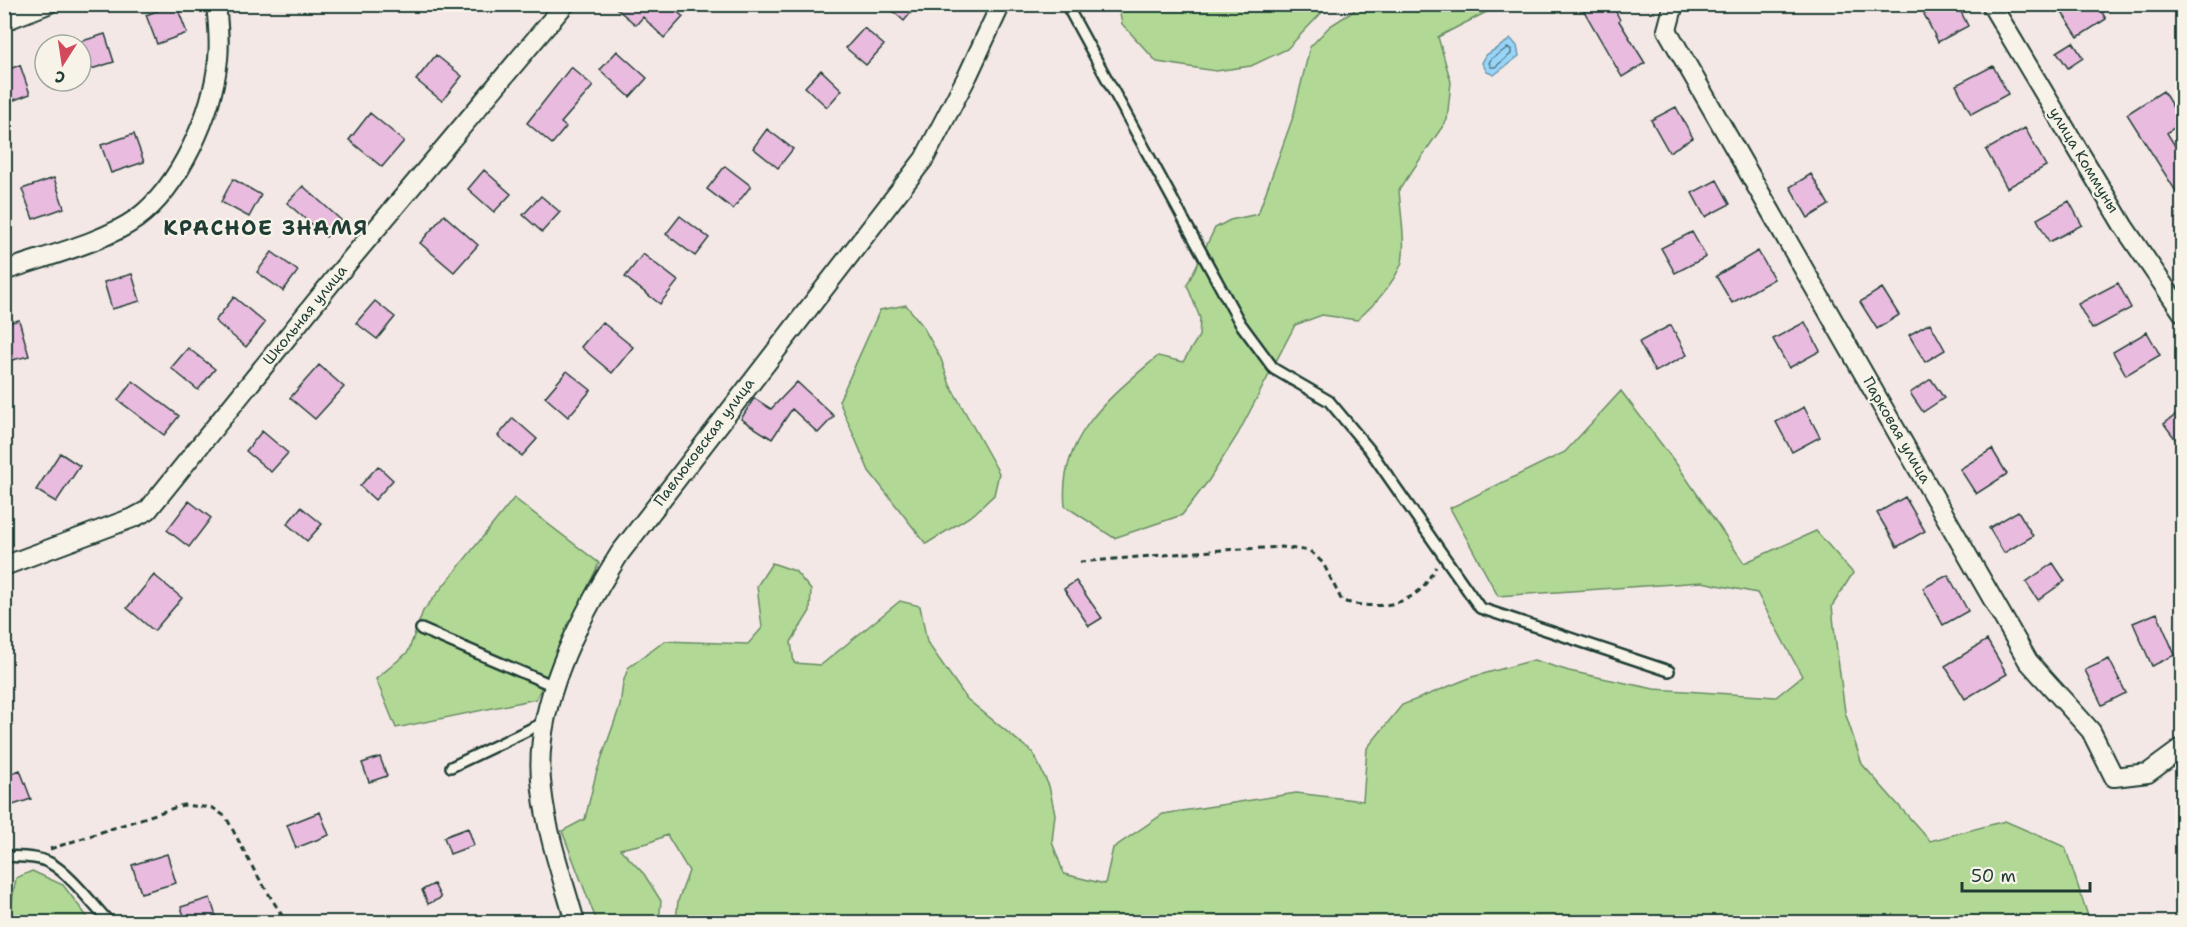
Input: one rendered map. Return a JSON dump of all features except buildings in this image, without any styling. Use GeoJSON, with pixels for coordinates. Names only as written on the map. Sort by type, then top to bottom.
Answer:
{"type":"FeatureCollection","features":[{"type":"Feature","properties":{"kind":"street"},"geometry":{"type":"LineString","coordinates":[[4,21],[48,4]]}},
{"type":"Feature","properties":{"kind":"street"},"geometry":{"type":"LineString","coordinates":[[4,271],[111,233],[137,218],[160,196],[187,154],[210,100],[218,59],[216,4]]}},
{"type":"Feature","properties":{"kind":"street","name":"Школьная улица"},"geometry":{"type":"LineString","coordinates":[[4,566],[135,518],[147,510],[335,278],[565,4]]}},
{"type":"Feature","properties":{"kind":"street","name":"Павлюковская улица"},"geometry":{"type":"LineString","coordinates":[[575,922],[551,841],[541,788],[540,758],[545,722],[554,686],[581,623],[620,553],[924,159],[968,75],[1001,4]]}},
{"type":"Feature","properties":{"kind":"street","name":"Парковая улица"},"geometry":{"type":"LineString","coordinates":[[1674,4],[1668,30],[2028,661],[2091,730],[2114,777],[2148,773],[2182,748]]}},
{"type":"Feature","properties":{"kind":"street","name":"улица Коммуны"},"geometry":{"type":"LineString","coordinates":[[1990,4],[2124,227],[2182,312]]}},
{"type":"Feature","properties":{"kind":"lane"},"geometry":{"type":"LineString","coordinates":[[1066,4],[1240,323],[1274,369],[1329,401],[1370,449],[1480,608],[1669,671]]}},
{"type":"Feature","properties":{"kind":"lane"},"geometry":{"type":"LineString","coordinates":[[421,629],[554,686]]}},
{"type":"Feature","properties":{"kind":"lane"},"geometry":{"type":"LineString","coordinates":[[450,766],[545,722]]}},
{"type":"Feature","properties":{"kind":"lane"},"geometry":{"type":"LineString","coordinates":[[4,856],[49,862],[62,871],[109,922]]}},
{"type":"Feature","properties":{"kind":"path"},"geometry":{"type":"LineString","coordinates":[[1080,562],[1282,547],[1311,551],[1323,563],[1342,601],[1362,606],[1386,606],[1420,590],[1444,555]]}},
{"type":"Feature","properties":{"kind":"path"},"geometry":{"type":"LineString","coordinates":[[25,857],[183,805],[213,808],[226,817],[254,870],[286,922]]}},
{"type":"Feature","properties":{"kind":"green space"},"geometry":{"type":"Polygon","coordinates":[[[1118,4],[1329,5],[1287,49],[1251,66],[1216,71],[1157,62],[1122,24],[1118,4]]]}},
{"type":"Feature","properties":{"kind":"green space"},"geometry":{"type":"Polygon","coordinates":[[[1354,5],[1500,5],[1438,37],[1451,82],[1447,120],[1399,190],[1403,239],[1401,265],[1382,295],[1357,320],[1322,315],[1295,325],[1238,434],[1209,480],[1182,515],[1114,538],[1065,506],[1065,481],[1070,459],[1079,439],[1091,420],[1106,403],[1158,356],[1183,362],[1199,336],[1200,318],[1187,285],[1215,228],[1230,220],[1258,214],[1293,117],[1310,47],[1330,26],[1354,11],[1354,5]]]}},
{"type":"Feature","properties":{"kind":"green space"},"geometry":{"type":"Polygon","coordinates":[[[906,305],[922,325],[941,359],[950,385],[999,473],[994,495],[974,514],[926,544],[869,471],[839,401],[880,310],[906,305]]]}},
{"type":"Feature","properties":{"kind":"green space"},"geometry":{"type":"Polygon","coordinates":[[[1621,391],[1678,466],[1744,563],[1816,531],[1853,573],[1832,606],[1845,712],[1862,764],[1930,841],[2005,821],[2065,847],[2090,922],[676,922],[678,901],[689,871],[667,835],[648,843],[620,849],[644,874],[661,901],[659,922],[597,922],[562,831],[585,819],[596,774],[620,706],[623,683],[628,668],[665,641],[748,644],[762,628],[757,586],[772,563],[795,571],[811,590],[810,611],[791,642],[794,663],[821,665],[900,601],[920,606],[927,642],[967,699],[1033,753],[1049,786],[1055,814],[1052,842],[1064,874],[1105,884],[1113,848],[1163,814],[1296,793],[1363,801],[1367,748],[1402,705],[1472,677],[1534,660],[1569,671],[1654,689],[1776,697],[1802,676],[1757,593],[1702,582],[1498,596],[1450,508],[1565,452],[1621,391]]]}},
{"type":"Feature","properties":{"kind":"green space"},"geometry":{"type":"Polygon","coordinates":[[[514,498],[599,563],[536,699],[396,728],[376,679],[408,652],[423,611],[514,498]]]}},
{"type":"Feature","properties":{"kind":"green space"},"geometry":{"type":"Polygon","coordinates":[[[32,871],[63,885],[89,922],[8,922],[16,878],[32,871]]]}},
{"type":"Feature","properties":{"kind":"water"},"geometry":{"type":"Polygon","coordinates":[[[1511,39],[1517,46],[1519,56],[1494,75],[1487,72],[1482,63],[1486,55],[1511,39]]]}},
{"type":"Feature","properties":{"kind":"district","name":"КРАСНОЕ ЗНАМЯ"},"geometry":{"type":"Point","coordinates":[266,228]}}]}
